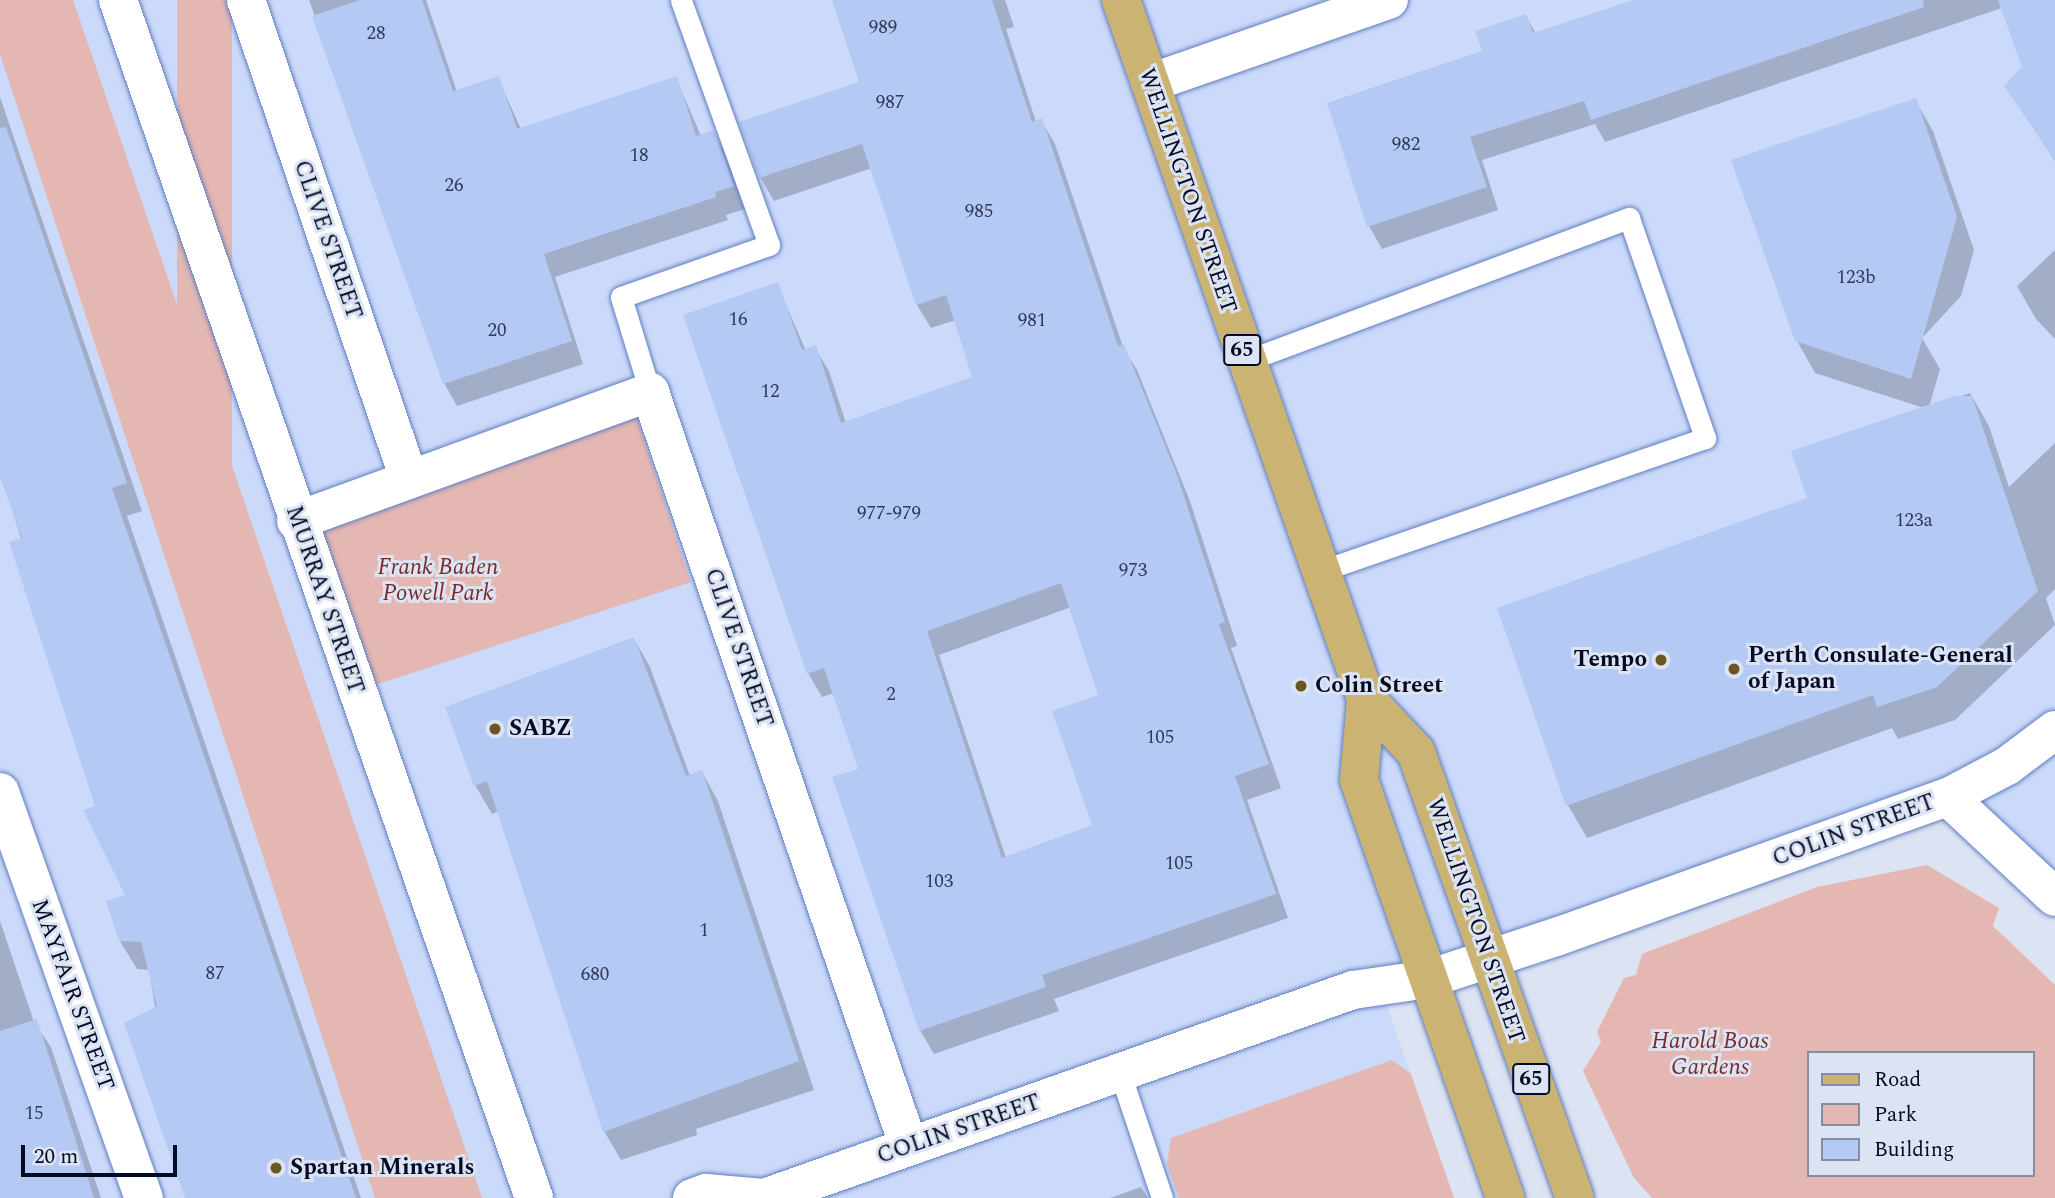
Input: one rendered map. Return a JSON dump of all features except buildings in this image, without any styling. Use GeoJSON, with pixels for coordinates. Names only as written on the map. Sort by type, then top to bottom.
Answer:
{"type":"FeatureCollection","features":[{"type":"Feature","properties":{"kind":"main road","name":"WELLINGTON STREET"},"geometry":{"type":"LineString","coordinates":[[1121,0],[1366,698],[1416,752],[1487,959],[1575,1198]]}},
{"type":"Feature","properties":{"kind":"main road","name":"WELLINGTON STREET"},"geometry":{"type":"LineString","coordinates":[[1366,698],[1359,780],[1506,1198]]}},
{"type":"Feature","properties":{"kind":"street","name":"MURRAY STREET"},"geometry":{"type":"LineString","coordinates":[[118,0],[296,521],[534,1198]]}},
{"type":"Feature","properties":{"kind":"street","name":"CLIVE STREET"},"geometry":{"type":"LineString","coordinates":[[246,0],[409,479]]}},
{"type":"Feature","properties":{"kind":"street"},"geometry":{"type":"LineString","coordinates":[[1150,83],[1389,0]]}},
{"type":"Feature","properties":{"kind":"street"},"geometry":{"type":"LineString","coordinates":[[296,521],[650,392]]}},
{"type":"Feature","properties":{"kind":"street","name":"CLIVE STREET"},"geometry":{"type":"LineString","coordinates":[[650,392],[909,1147]]}},
{"type":"Feature","properties":{"kind":"street","name":"COLIN STREET"},"geometry":{"type":"LineString","coordinates":[[692,1198],[706,1193],[764,1198],[1353,990],[1428,979],[1487,959],[1948,797],[2007,766],[2055,730]]}},
{"type":"Feature","properties":{"kind":"street","name":"MAYFAIR STREET"},"geometry":{"type":"LineString","coordinates":[[0,792],[144,1198]]}},
{"type":"Feature","properties":{"kind":"street"},"geometry":{"type":"LineString","coordinates":[[1948,797],[2055,897]]}},
{"type":"Feature","properties":{"kind":"lane"},"geometry":{"type":"LineString","coordinates":[[650,392],[621,297],[769,245],[681,0]]}},
{"type":"Feature","properties":{"kind":"lane"},"geometry":{"type":"LineString","coordinates":[[1246,361],[1629,218],[1705,438],[1321,571]]}},
{"type":"Feature","properties":{"kind":"lane"},"geometry":{"type":"LineString","coordinates":[[1120,1073],[1162,1198]]}},
{"type":"Feature","properties":{"kind":"shaded area"},"geometry":{"type":"Polygon","coordinates":[[[0,0],[2055,0],[2055,911],[1946,809],[1384,997],[1454,1198],[0,1198],[0,0]]]}},
{"type":"Feature","properties":{"kind":"green space"},"geometry":{"type":"Polygon","coordinates":[[[0,0],[73,0],[482,1198],[375,1198],[0,54],[0,0]]]}},
{"type":"Feature","properties":{"kind":"green space"},"geometry":{"type":"Polygon","coordinates":[[[177,0],[232,0],[232,505],[177,505],[177,0]]]}},
{"type":"Feature","properties":{"kind":"green space","name":"Frank Baden Powell Park"},"geometry":{"type":"Polygon","coordinates":[[[636,414],[691,582],[371,686],[316,518],[636,414]]]}},
{"type":"Feature","properties":{"kind":"green space","name":"Harold Boas Gardens"},"geometry":{"type":"Polygon","coordinates":[[[1927,865],[1999,908],[1993,926],[2055,985],[2055,1198],[1652,1198],[1634,1178],[1583,1071],[1601,1042],[1597,1032],[1624,978],[1636,975],[1642,954],[1817,887],[1927,865]]]}},
{"type":"Feature","properties":{"kind":"green space"},"geometry":{"type":"Polygon","coordinates":[[[1392,1060],[1411,1074],[1454,1198],[1179,1198],[1167,1164],[1171,1138],[1392,1060]]]}},
{"type":"Feature","properties":{"kind":"place","name":"Tempo"},"geometry":{"type":"Point","coordinates":[1661,660]}},
{"type":"Feature","properties":{"kind":"place","name":"Perth Consulate-General of Japan"},"geometry":{"type":"Point","coordinates":[1734,669]}},
{"type":"Feature","properties":{"kind":"place","name":"Colin Street"},"geometry":{"type":"Point","coordinates":[1301,686]}},
{"type":"Feature","properties":{"kind":"place","name":"SABZ"},"geometry":{"type":"Point","coordinates":[495,729]}},
{"type":"Feature","properties":{"kind":"place","name":"Spartan Minerals"},"geometry":{"type":"Point","coordinates":[276,1168]}}]}
